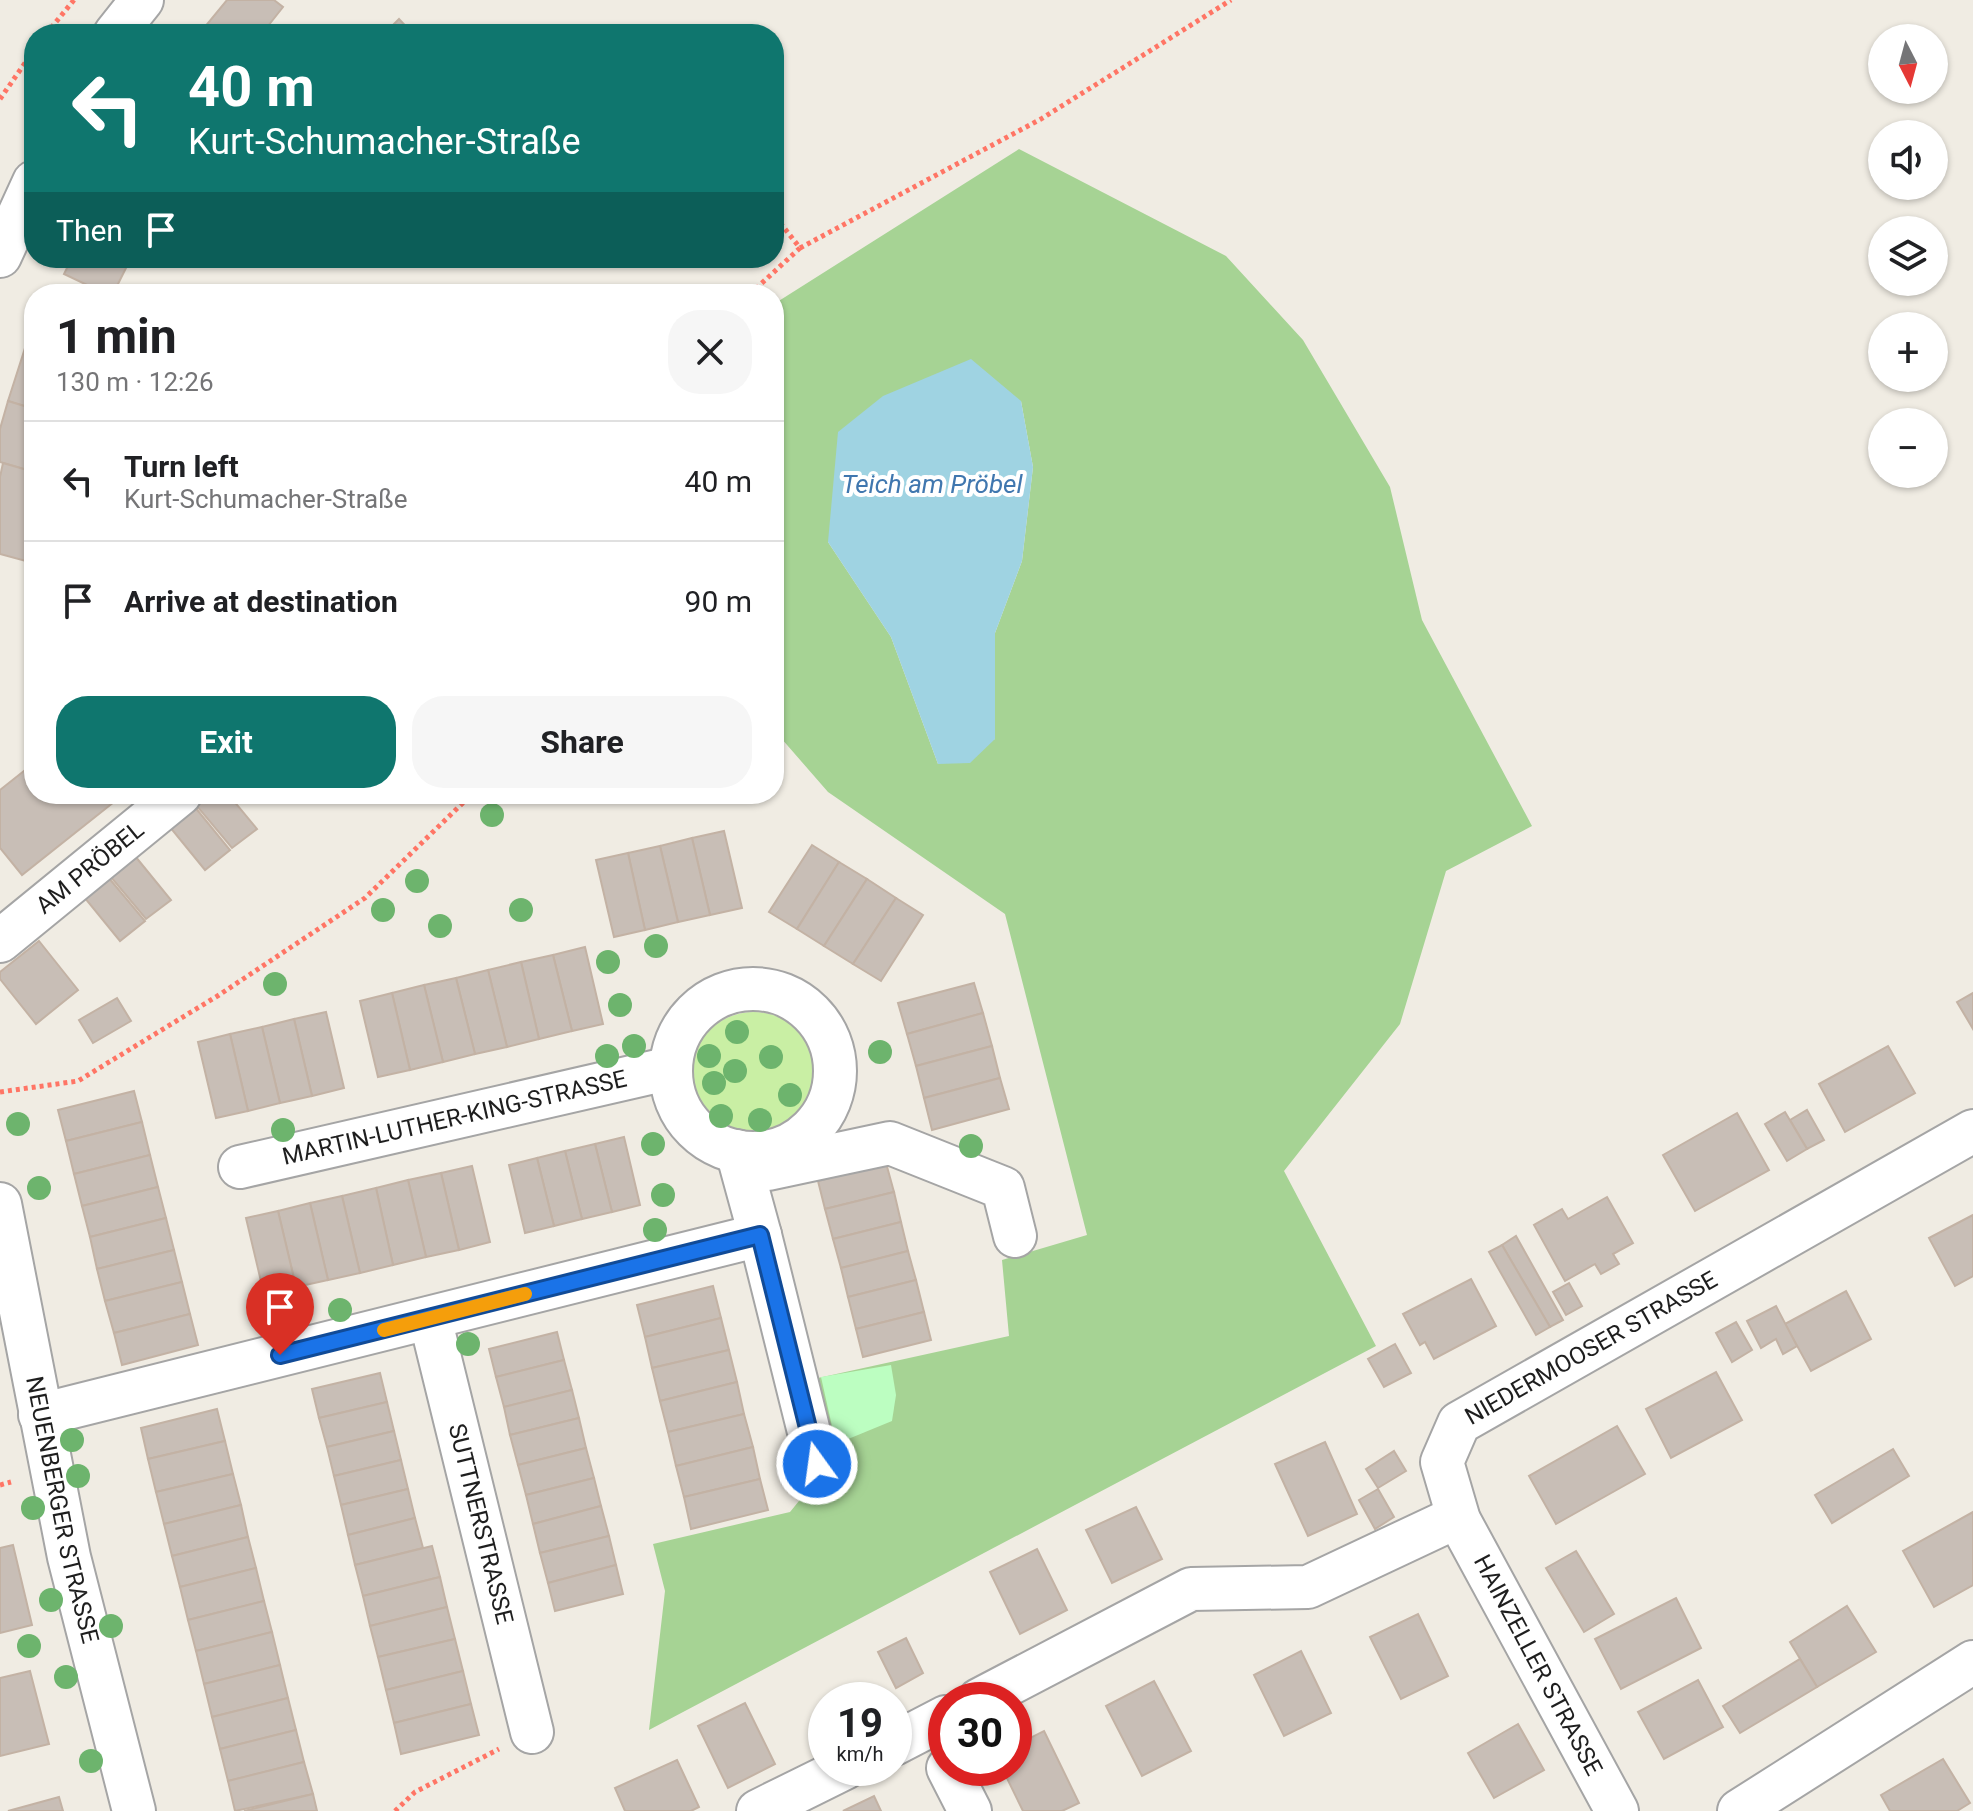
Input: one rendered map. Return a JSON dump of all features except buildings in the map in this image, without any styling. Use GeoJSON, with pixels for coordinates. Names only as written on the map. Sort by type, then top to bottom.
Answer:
{"type":"FeatureCollection","features":[{"type":"Feature","properties":{"kind":"street"},"geometry":{"type":"LineString","coordinates":[[123,24],[142,0]]}},
{"type":"Feature","properties":{"kind":"street"},"geometry":{"type":"LineString","coordinates":[[0,256],[24,204]]}},
{"type":"Feature","properties":{"kind":"street","name":"AM PRÖBEL"},"geometry":{"type":"LineString","coordinates":[[0,941],[168,804]]}},
{"type":"Feature","properties":{"kind":"street"},"geometry":{"type":"LineString","coordinates":[[740,1163],[762,1152],[785,1146],[806,1134],[822,1115],[833,1090],[835,1063],[828,1037],[812,1014],[790,997],[764,989],[737,990],[711,1000],[690,1018],[676,1041],[671,1068],[673,1091],[682,1112],[696,1130],[740,1163],[817,1464]]}},
{"type":"Feature","properties":{"kind":"street","name":"MARTIN-LUTHER-KING-STRASSE"},"geometry":{"type":"LineString","coordinates":[[240,1167],[671,1068]]}},
{"type":"Feature","properties":{"kind":"street","name":"NIEDERMOOSER STRASSE"},"geometry":{"type":"LineString","coordinates":[[1459,1520],[1442,1462],[1459,1423],[1973,1131]]}},
{"type":"Feature","properties":{"kind":"street"},"geometry":{"type":"LineString","coordinates":[[740,1163],[890,1143],[1003,1188],[1015,1236]]}},
{"type":"Feature","properties":{"kind":"street","name":"NEUENBERGER STRASSE"},"geometry":{"type":"LineString","coordinates":[[0,1204],[69,1557],[134,1811]]}},
{"type":"Feature","properties":{"kind":"street"},"geometry":{"type":"LineString","coordinates":[[40,1415],[760,1235]]}},
{"type":"Feature","properties":{"kind":"street","name":"SUTTNERSTRASSE"},"geometry":{"type":"LineString","coordinates":[[430,1318],[532,1732]]}},
{"type":"Feature","properties":{"kind":"street"},"geometry":{"type":"LineString","coordinates":[[1013,1682],[1191,1589],[1308,1587],[1442,1524],[1459,1520]]}},
{"type":"Feature","properties":{"kind":"street","name":"HAINZELLER STRASSE"},"geometry":{"type":"LineString","coordinates":[[1459,1520],[1617,1811]]}},
{"type":"Feature","properties":{"kind":"street"},"geometry":{"type":"LineString","coordinates":[[1739,1811],[1973,1662]]}},
{"type":"Feature","properties":{"kind":"street"},"geometry":{"type":"LineString","coordinates":[[758,1811],[809,1786]]}},
{"type":"Feature","properties":{"kind":"street"},"geometry":{"type":"LineString","coordinates":[[957,1786],[970,1811]]}},
{"type":"Feature","properties":{"kind":"path"},"geometry":{"type":"LineString","coordinates":[[54,24],[74,0]]}},
{"type":"Feature","properties":{"kind":"path"},"geometry":{"type":"LineString","coordinates":[[784,263],[800,248],[1041,119],[1231,0]]}},
{"type":"Feature","properties":{"kind":"path"},"geometry":{"type":"LineString","coordinates":[[0,99],[24,64]]}},
{"type":"Feature","properties":{"kind":"path"},"geometry":{"type":"LineString","coordinates":[[784,228],[800,248]]}},
{"type":"Feature","properties":{"kind":"path"},"geometry":{"type":"LineString","coordinates":[[761,284],[778,268]]}},
{"type":"Feature","properties":{"kind":"path"},"geometry":{"type":"LineString","coordinates":[[0,1092],[78,1081],[219,995],[365,898],[462,804]]}},
{"type":"Feature","properties":{"kind":"path"},"geometry":{"type":"LineString","coordinates":[[0,1485],[11,1482]]}},
{"type":"Feature","properties":{"kind":"path"},"geometry":{"type":"LineString","coordinates":[[395,1811],[415,1792],[532,1732]]}},
{"type":"Feature","properties":{"kind":"green space"},"geometry":{"type":"Polygon","coordinates":[[[1019,149],[1226,256],[1303,340],[1390,487],[1422,620],[1532,826],[1446,871],[1400,1024],[1284,1171],[1376,1346],[649,1730],[665,1591],[653,1544],[790,1512],[834,1458],[818,1378],[1009,1336],[1002,1260],[1087,1235],[1005,914],[828,792],[784,741],[784,298],[1019,149]],[[1021,401],[828,542],[891,637],[938,764],[995,739],[995,633],[1022,561],[1033,467],[1021,401]]]}},
{"type":"Feature","properties":{"kind":"green space"},"geometry":{"type":"Polygon","coordinates":[[[754,1012],[778,1017],[799,1031],[813,1052],[818,1076],[813,1100],[799,1121],[778,1135],[754,1140],[730,1135],[709,1121],[695,1100],[690,1076],[695,1052],[709,1031],[730,1017],[754,1012]]]}},
{"type":"Feature","properties":{"kind":"green space"},"geometry":{"type":"Polygon","coordinates":[[[891,1365],[896,1395],[892,1421],[836,1444],[821,1377],[891,1365]]]}},
{"type":"Feature","properties":{"kind":"water","name":"Teich am Pröbel"},"geometry":{"type":"Polygon","coordinates":[[[971,359],[1021,401],[1033,467],[1022,561],[995,633],[995,739],[970,763],[938,764],[891,637],[828,542],[838,432],[883,396],[971,359]]]}},
{"type":"Feature","properties":{"kind":"slow traffic"},"geometry":{"type":"LineString","coordinates":[[384,1330],[525,1294]]}},
{"type":"Feature","properties":{"kind":"route"},"geometry":{"type":"LineString","coordinates":[[280,1355],[760,1235],[817,1464]]}}]}
